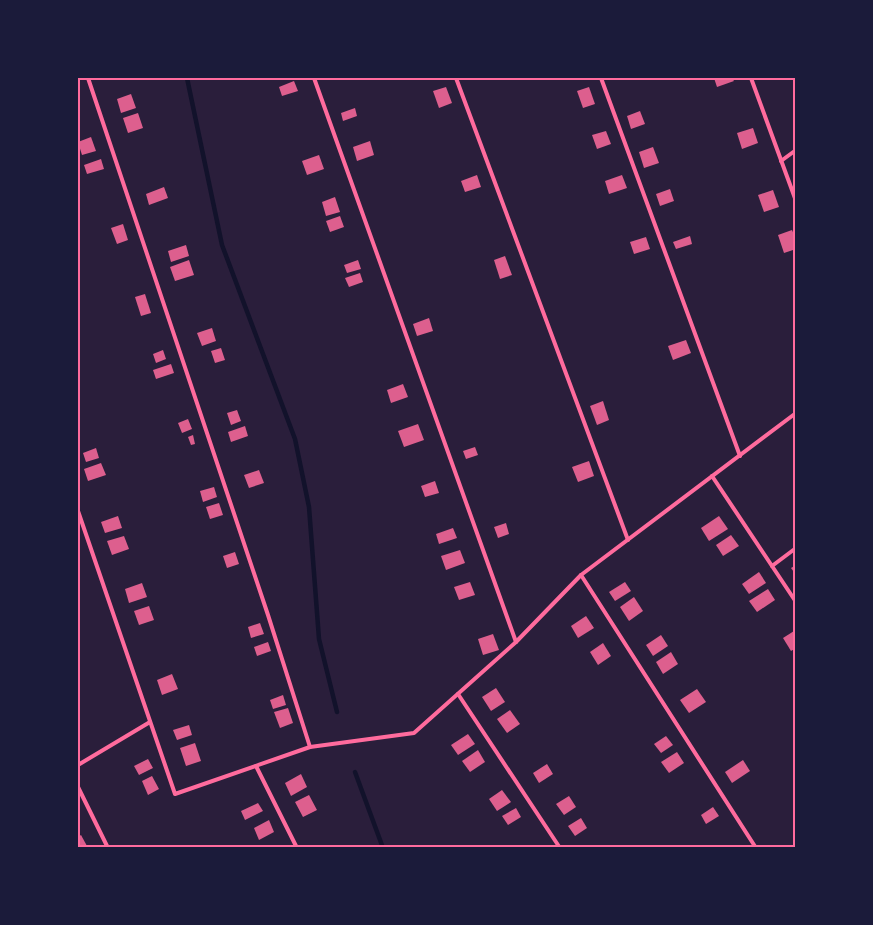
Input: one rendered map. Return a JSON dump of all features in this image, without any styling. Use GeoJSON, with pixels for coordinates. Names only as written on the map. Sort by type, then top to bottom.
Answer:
{"type":"FeatureCollection","features":[{"type":"Feature","properties":{"kind":"lane"},"geometry":{"type":"LineString","coordinates":[[88,78],[262,596],[310,747]]}},
{"type":"Feature","properties":{"kind":"lane"},"geometry":{"type":"LineString","coordinates":[[314,78],[516,642]]}},
{"type":"Feature","properties":{"kind":"lane"},"geometry":{"type":"LineString","coordinates":[[456,78],[628,540]]}},
{"type":"Feature","properties":{"kind":"lane"},"geometry":{"type":"LineString","coordinates":[[601,78],[740,456]]}},
{"type":"Feature","properties":{"kind":"lane"},"geometry":{"type":"LineString","coordinates":[[751,78],[796,201]]}},
{"type":"Feature","properties":{"kind":"lane"},"geometry":{"type":"LineString","coordinates":[[781,161],[796,150]]}},
{"type":"Feature","properties":{"kind":"lane"},"geometry":{"type":"LineString","coordinates":[[78,511],[175,794],[310,747],[414,732],[516,642],[581,575],[796,413]]}},
{"type":"Feature","properties":{"kind":"lane"},"geometry":{"type":"LineString","coordinates":[[712,476],[796,602]]}},
{"type":"Feature","properties":{"kind":"lane"},"geometry":{"type":"LineString","coordinates":[[772,566],[796,548]]}},
{"type":"Feature","properties":{"kind":"lane"},"geometry":{"type":"LineString","coordinates":[[581,575],[756,848]]}},
{"type":"Feature","properties":{"kind":"lane"},"geometry":{"type":"LineString","coordinates":[[458,694],[560,848]]}},
{"type":"Feature","properties":{"kind":"lane"},"geometry":{"type":"LineString","coordinates":[[78,765],[150,722]]}},
{"type":"Feature","properties":{"kind":"lane"},"geometry":{"type":"LineString","coordinates":[[256,766],[297,848]]}},
{"type":"Feature","properties":{"kind":"lane"},"geometry":{"type":"LineString","coordinates":[[78,787],[108,848]]}},
{"type":"Feature","properties":{"kind":"shaded area"},"geometry":{"type":"Polygon","coordinates":[[[78,78],[795,78],[795,847],[78,847],[78,78]]]}},
{"type":"Feature","properties":{"kind":"building"},"geometry":{"type":"Polygon","coordinates":[[[714,78],[732,78],[734,81],[717,87],[714,78]]]}},
{"type":"Feature","properties":{"kind":"building"},"geometry":{"type":"Polygon","coordinates":[[[294,81],[298,91],[282,96],[279,87],[294,81]]]}},
{"type":"Feature","properties":{"kind":"building"},"geometry":{"type":"Polygon","coordinates":[[[446,87],[452,103],[439,108],[433,91],[446,87]]]}},
{"type":"Feature","properties":{"kind":"building"},"geometry":{"type":"Polygon","coordinates":[[[589,87],[595,104],[583,108],[577,91],[589,87]]]}},
{"type":"Feature","properties":{"kind":"building"},"geometry":{"type":"Polygon","coordinates":[[[131,94],[136,108],[121,113],[117,99],[131,94]]]}},
{"type":"Feature","properties":{"kind":"building"},"geometry":{"type":"Polygon","coordinates":[[[355,108],[357,116],[343,121],[341,113],[355,108]]]}},
{"type":"Feature","properties":{"kind":"building"},"geometry":{"type":"Polygon","coordinates":[[[640,111],[645,124],[631,129],[627,116],[640,111]]]}},
{"type":"Feature","properties":{"kind":"building"},"geometry":{"type":"Polygon","coordinates":[[[138,113],[143,128],[128,133],[123,118],[138,113]]]}},
{"type":"Feature","properties":{"kind":"building"},"geometry":{"type":"Polygon","coordinates":[[[753,128],[758,143],[742,149],[737,133],[753,128]]]}},
{"type":"Feature","properties":{"kind":"building"},"geometry":{"type":"Polygon","coordinates":[[[606,131],[611,144],[597,149],[592,135],[606,131]]]}},
{"type":"Feature","properties":{"kind":"building"},"geometry":{"type":"Polygon","coordinates":[[[91,137],[96,151],[82,155],[78,142],[91,137]]]}},
{"type":"Feature","properties":{"kind":"building"},"geometry":{"type":"Polygon","coordinates":[[[370,141],[374,155],[357,161],[353,147],[370,141]]]}},
{"type":"Feature","properties":{"kind":"building"},"geometry":{"type":"Polygon","coordinates":[[[653,147],[659,163],[644,168],[639,152],[653,147]]]}},
{"type":"Feature","properties":{"kind":"building"},"geometry":{"type":"Polygon","coordinates":[[[319,155],[324,169],[307,175],[302,161],[319,155]]]}},
{"type":"Feature","properties":{"kind":"building"},"geometry":{"type":"Polygon","coordinates":[[[101,159],[104,169],[87,174],[84,165],[101,159]]]}},
{"type":"Feature","properties":{"kind":"building"},"geometry":{"type":"Polygon","coordinates":[[[477,175],[481,187],[465,192],[461,181],[477,175]]]}},
{"type":"Feature","properties":{"kind":"building"},"geometry":{"type":"Polygon","coordinates":[[[622,175],[627,188],[609,194],[605,181],[622,175]]]}},
{"type":"Feature","properties":{"kind":"building"},"geometry":{"type":"Polygon","coordinates":[[[164,187],[168,198],[149,205],[146,194],[164,187]]]}},
{"type":"Feature","properties":{"kind":"building"},"geometry":{"type":"Polygon","coordinates":[[[670,189],[674,201],[660,206],[656,194],[670,189]]]}},
{"type":"Feature","properties":{"kind":"building"},"geometry":{"type":"Polygon","coordinates":[[[773,190],[779,207],[764,212],[758,195],[773,190]]]}},
{"type":"Feature","properties":{"kind":"building"},"geometry":{"type":"Polygon","coordinates":[[[335,197],[340,212],[326,216],[322,202],[335,197]]]}},
{"type":"Feature","properties":{"kind":"building"},"geometry":{"type":"Polygon","coordinates":[[[340,216],[344,227],[330,232],[326,221],[340,216]]]}},
{"type":"Feature","properties":{"kind":"building"},"geometry":{"type":"Polygon","coordinates":[[[123,224],[128,240],[117,244],[111,228],[123,224]]]}},
{"type":"Feature","properties":{"kind":"building"},"geometry":{"type":"Polygon","coordinates":[[[792,230],[796,239],[796,249],[784,253],[778,235],[792,230]]]}},
{"type":"Feature","properties":{"kind":"building"},"geometry":{"type":"Polygon","coordinates":[[[690,236],[692,244],[676,249],[673,242],[690,236]]]}},
{"type":"Feature","properties":{"kind":"building"},"geometry":{"type":"Polygon","coordinates":[[[646,237],[650,249],[634,254],[630,242],[646,237]]]}},
{"type":"Feature","properties":{"kind":"building"},"geometry":{"type":"Polygon","coordinates":[[[186,245],[189,256],[171,262],[168,251],[186,245]]]}},
{"type":"Feature","properties":{"kind":"building"},"geometry":{"type":"Polygon","coordinates":[[[505,256],[512,275],[500,279],[494,260],[505,256]]]}},
{"type":"Feature","properties":{"kind":"building"},"geometry":{"type":"Polygon","coordinates":[[[189,260],[194,275],[175,281],[170,267],[189,260]]]}},
{"type":"Feature","properties":{"kind":"building"},"geometry":{"type":"Polygon","coordinates":[[[358,260],[361,269],[347,273],[344,265],[358,260]]]}},
{"type":"Feature","properties":{"kind":"building"},"geometry":{"type":"Polygon","coordinates":[[[360,273],[363,282],[349,287],[345,278],[360,273]]]}},
{"type":"Feature","properties":{"kind":"building"},"geometry":{"type":"Polygon","coordinates":[[[145,294],[151,313],[141,316],[135,297],[145,294]]]}},
{"type":"Feature","properties":{"kind":"building"},"geometry":{"type":"Polygon","coordinates":[[[429,318],[433,331],[417,336],[413,324],[429,318]]]}},
{"type":"Feature","properties":{"kind":"building"},"geometry":{"type":"Polygon","coordinates":[[[212,328],[216,341],[202,346],[197,333],[212,328]]]}},
{"type":"Feature","properties":{"kind":"building"},"geometry":{"type":"Polygon","coordinates":[[[686,340],[691,353],[673,360],[668,346],[686,340]]]}},
{"type":"Feature","properties":{"kind":"building"},"geometry":{"type":"Polygon","coordinates":[[[221,348],[225,360],[215,363],[211,351],[221,348]]]}},
{"type":"Feature","properties":{"kind":"building"},"geometry":{"type":"Polygon","coordinates":[[[163,350],[166,359],[156,363],[153,354],[163,350]]]}},
{"type":"Feature","properties":{"kind":"building"},"geometry":{"type":"Polygon","coordinates":[[[171,364],[174,373],[156,379],[153,370],[171,364]]]}},
{"type":"Feature","properties":{"kind":"building"},"geometry":{"type":"Polygon","coordinates":[[[403,384],[408,397],[391,403],[387,390],[403,384]]]}},
{"type":"Feature","properties":{"kind":"building"},"geometry":{"type":"Polygon","coordinates":[[[603,401],[609,420],[597,425],[590,406],[603,401]]]}},
{"type":"Feature","properties":{"kind":"building"},"geometry":{"type":"Polygon","coordinates":[[[237,410],[241,421],[231,425],[227,413],[237,410]]]}},
{"type":"Feature","properties":{"kind":"building"},"geometry":{"type":"Polygon","coordinates":[[[188,419],[192,429],[182,433],[178,423],[188,419]]]}},
{"type":"Feature","properties":{"kind":"building"},"geometry":{"type":"Polygon","coordinates":[[[418,424],[424,440],[404,447],[398,431],[418,424]]]}},
{"type":"Feature","properties":{"kind":"building"},"geometry":{"type":"Polygon","coordinates":[[[245,426],[248,436],[231,442],[228,432],[245,426]]]}},
{"type":"Feature","properties":{"kind":"building"},"geometry":{"type":"Polygon","coordinates":[[[193,435],[195,444],[191,445],[188,437],[193,435]]]}},
{"type":"Feature","properties":{"kind":"building"},"geometry":{"type":"Polygon","coordinates":[[[475,447],[478,455],[466,459],[463,451],[475,447]]]}},
{"type":"Feature","properties":{"kind":"building"},"geometry":{"type":"Polygon","coordinates":[[[96,448],[99,458],[86,462],[83,453],[96,448]]]}},
{"type":"Feature","properties":{"kind":"building"},"geometry":{"type":"Polygon","coordinates":[[[589,461],[594,476],[578,482],[572,467],[589,461]]]}},
{"type":"Feature","properties":{"kind":"building"},"geometry":{"type":"Polygon","coordinates":[[[101,463],[106,475],[88,481],[84,469],[101,463]]]}},
{"type":"Feature","properties":{"kind":"building"},"geometry":{"type":"Polygon","coordinates":[[[259,470],[264,483],[249,488],[244,475],[259,470]]]}},
{"type":"Feature","properties":{"kind":"building"},"geometry":{"type":"Polygon","coordinates":[[[435,481],[439,493],[425,497],[421,486],[435,481]]]}},
{"type":"Feature","properties":{"kind":"building"},"geometry":{"type":"Polygon","coordinates":[[[214,487],[217,497],[203,502],[200,491],[214,487]]]}},
{"type":"Feature","properties":{"kind":"building"},"geometry":{"type":"Polygon","coordinates":[[[219,503],[223,515],[210,519],[206,507],[219,503]]]}},
{"type":"Feature","properties":{"kind":"building"},"geometry":{"type":"Polygon","coordinates":[[[118,516],[122,528],[105,533],[101,522],[118,516]]]}},
{"type":"Feature","properties":{"kind":"building"},"geometry":{"type":"Polygon","coordinates":[[[719,516],[728,529],[709,541],[701,528],[719,516]]]}},
{"type":"Feature","properties":{"kind":"building"},"geometry":{"type":"Polygon","coordinates":[[[506,523],[509,534],[498,538],[494,527],[506,523]]]}},
{"type":"Feature","properties":{"kind":"building"},"geometry":{"type":"Polygon","coordinates":[[[453,528],[457,538],[439,544],[436,534],[453,528]]]}},
{"type":"Feature","properties":{"kind":"building"},"geometry":{"type":"Polygon","coordinates":[[[731,535],[739,546],[723,556],[716,545],[731,535]]]}},
{"type":"Feature","properties":{"kind":"building"},"geometry":{"type":"Polygon","coordinates":[[[124,536],[129,549],[112,555],[107,541],[124,536]]]}},
{"type":"Feature","properties":{"kind":"building"},"geometry":{"type":"Polygon","coordinates":[[[460,550],[465,563],[446,570],[441,556],[460,550]]]}},
{"type":"Feature","properties":{"kind":"building"},"geometry":{"type":"Polygon","coordinates":[[[235,552],[239,564],[227,568],[223,556],[235,552]]]}},
{"type":"Feature","properties":{"kind":"building"},"geometry":{"type":"Polygon","coordinates":[[[796,565],[796,575],[791,568],[796,565]]]}},
{"type":"Feature","properties":{"kind":"building"},"geometry":{"type":"Polygon","coordinates":[[[759,572],[766,583],[749,594],[742,584],[759,572]]]}},
{"type":"Feature","properties":{"kind":"building"},"geometry":{"type":"Polygon","coordinates":[[[470,582],[475,595],[459,600],[454,587],[470,582]]]}},
{"type":"Feature","properties":{"kind":"building"},"geometry":{"type":"Polygon","coordinates":[[[625,582],[631,591],[615,601],[609,592],[625,582]]]}},
{"type":"Feature","properties":{"kind":"building"},"geometry":{"type":"Polygon","coordinates":[[[142,583],[147,597],[129,603],[125,589],[142,583]]]}},
{"type":"Feature","properties":{"kind":"building"},"geometry":{"type":"Polygon","coordinates":[[[768,589],[775,600],[757,612],[749,601],[768,589]]]}},
{"type":"Feature","properties":{"kind":"building"},"geometry":{"type":"Polygon","coordinates":[[[634,597],[643,611],[629,621],[620,607],[634,597]]]}},
{"type":"Feature","properties":{"kind":"building"},"geometry":{"type":"Polygon","coordinates":[[[149,606],[154,620],[139,625],[134,611],[149,606]]]}},
{"type":"Feature","properties":{"kind":"building"},"geometry":{"type":"Polygon","coordinates":[[[586,616],[594,628],[578,638],[571,626],[586,616]]]}},
{"type":"Feature","properties":{"kind":"building"},"geometry":{"type":"Polygon","coordinates":[[[260,623],[264,634],[251,638],[248,627],[260,623]]]}},
{"type":"Feature","properties":{"kind":"building"},"geometry":{"type":"Polygon","coordinates":[[[794,631],[796,648],[791,651],[783,638],[794,631]]]}},
{"type":"Feature","properties":{"kind":"building"},"geometry":{"type":"Polygon","coordinates":[[[493,634],[499,650],[483,655],[478,639],[493,634]]]}},
{"type":"Feature","properties":{"kind":"building"},"geometry":{"type":"Polygon","coordinates":[[[661,635],[668,646],[653,656],[646,645],[661,635]]]}},
{"type":"Feature","properties":{"kind":"building"},"geometry":{"type":"Polygon","coordinates":[[[268,642],[271,651],[257,656],[254,647],[268,642]]]}},
{"type":"Feature","properties":{"kind":"building"},"geometry":{"type":"Polygon","coordinates":[[[603,643],[611,656],[598,665],[590,652],[603,643]]]}},
{"type":"Feature","properties":{"kind":"building"},"geometry":{"type":"Polygon","coordinates":[[[671,652],[678,664],[663,674],[656,662],[671,652]]]}},
{"type":"Feature","properties":{"kind":"building"},"geometry":{"type":"Polygon","coordinates":[[[172,674],[178,689],[162,695],[157,680],[172,674]]]}},
{"type":"Feature","properties":{"kind":"building"},"geometry":{"type":"Polygon","coordinates":[[[496,688],[505,702],[491,711],[482,697],[496,688]]]}},
{"type":"Feature","properties":{"kind":"building"},"geometry":{"type":"Polygon","coordinates":[[[697,689],[706,702],[689,713],[680,700],[697,689]]]}},
{"type":"Feature","properties":{"kind":"building"},"geometry":{"type":"Polygon","coordinates":[[[283,695],[286,705],[273,709],[270,700],[283,695]]]}},
{"type":"Feature","properties":{"kind":"building"},"geometry":{"type":"Polygon","coordinates":[[[288,708],[293,723],[280,728],[274,712],[288,708]]]}},
{"type":"Feature","properties":{"kind":"building"},"geometry":{"type":"Polygon","coordinates":[[[510,710],[520,724],[507,733],[497,719],[510,710]]]}},
{"type":"Feature","properties":{"kind":"building"},"geometry":{"type":"Polygon","coordinates":[[[189,725],[192,735],[177,740],[173,730],[189,725]]]}},
{"type":"Feature","properties":{"kind":"building"},"geometry":{"type":"Polygon","coordinates":[[[468,734],[475,744],[458,755],[451,745],[468,734]]]}},
{"type":"Feature","properties":{"kind":"building"},"geometry":{"type":"Polygon","coordinates":[[[666,736],[673,745],[661,753],[654,744],[666,736]]]}},
{"type":"Feature","properties":{"kind":"building"},"geometry":{"type":"Polygon","coordinates":[[[195,743],[201,761],[186,766],[180,748],[195,743]]]}},
{"type":"Feature","properties":{"kind":"building"},"geometry":{"type":"Polygon","coordinates":[[[478,750],[485,762],[470,772],[462,761],[478,750]]]}},
{"type":"Feature","properties":{"kind":"building"},"geometry":{"type":"Polygon","coordinates":[[[677,752],[684,763],[669,773],[661,762],[677,752]]]}},
{"type":"Feature","properties":{"kind":"building"},"geometry":{"type":"Polygon","coordinates":[[[148,759],[153,768],[139,775],[134,766],[148,759]]]}},
{"type":"Feature","properties":{"kind":"building"},"geometry":{"type":"Polygon","coordinates":[[[743,760],[750,771],[732,783],[725,772],[743,760]]]}},
{"type":"Feature","properties":{"kind":"building"},"geometry":{"type":"Polygon","coordinates":[[[547,764],[553,774],[539,783],[533,773],[547,764]]]}},
{"type":"Feature","properties":{"kind":"building"},"geometry":{"type":"Polygon","coordinates":[[[301,774],[307,787],[291,796],[285,783],[301,774]]]}},
{"type":"Feature","properties":{"kind":"building"},"geometry":{"type":"Polygon","coordinates":[[[152,776],[159,789],[148,795],[142,781],[152,776]]]}},
{"type":"Feature","properties":{"kind":"building"},"geometry":{"type":"Polygon","coordinates":[[[502,790],[511,802],[497,811],[489,799],[502,790]]]}},
{"type":"Feature","properties":{"kind":"building"},"geometry":{"type":"Polygon","coordinates":[[[309,795],[317,810],[303,817],[295,802],[309,795]]]}},
{"type":"Feature","properties":{"kind":"building"},"geometry":{"type":"Polygon","coordinates":[[[569,796],[576,807],[564,815],[556,804],[569,796]]]}},
{"type":"Feature","properties":{"kind":"building"},"geometry":{"type":"Polygon","coordinates":[[[258,803],[263,811],[245,820],[241,811],[258,803]]]}},
{"type":"Feature","properties":{"kind":"building"},"geometry":{"type":"Polygon","coordinates":[[[713,807],[719,816],[706,824],[701,815],[713,807]]]}},
{"type":"Feature","properties":{"kind":"building"},"geometry":{"type":"Polygon","coordinates":[[[516,808],[521,817],[508,825],[502,816],[516,808]]]}},
{"type":"Feature","properties":{"kind":"building"},"geometry":{"type":"Polygon","coordinates":[[[581,818],[587,828],[575,836],[568,826],[581,818]]]}},
{"type":"Feature","properties":{"kind":"building"},"geometry":{"type":"Polygon","coordinates":[[[269,820],[274,832],[259,840],[254,828],[269,820]]]}},
{"type":"Feature","properties":{"kind":"building"},"geometry":{"type":"Polygon","coordinates":[[[81,835],[87,846],[78,848],[78,837],[81,835]]]}},
{"type":"Feature","properties":{"kind":"waterway"},"geometry":{"type":"LineString","coordinates":[[187,78],[222,245],[295,439],[309,507],[319,639],[337,712]]}},
{"type":"Feature","properties":{"kind":"waterway"},"geometry":{"type":"LineString","coordinates":[[355,772],[383,848]]}}]}
